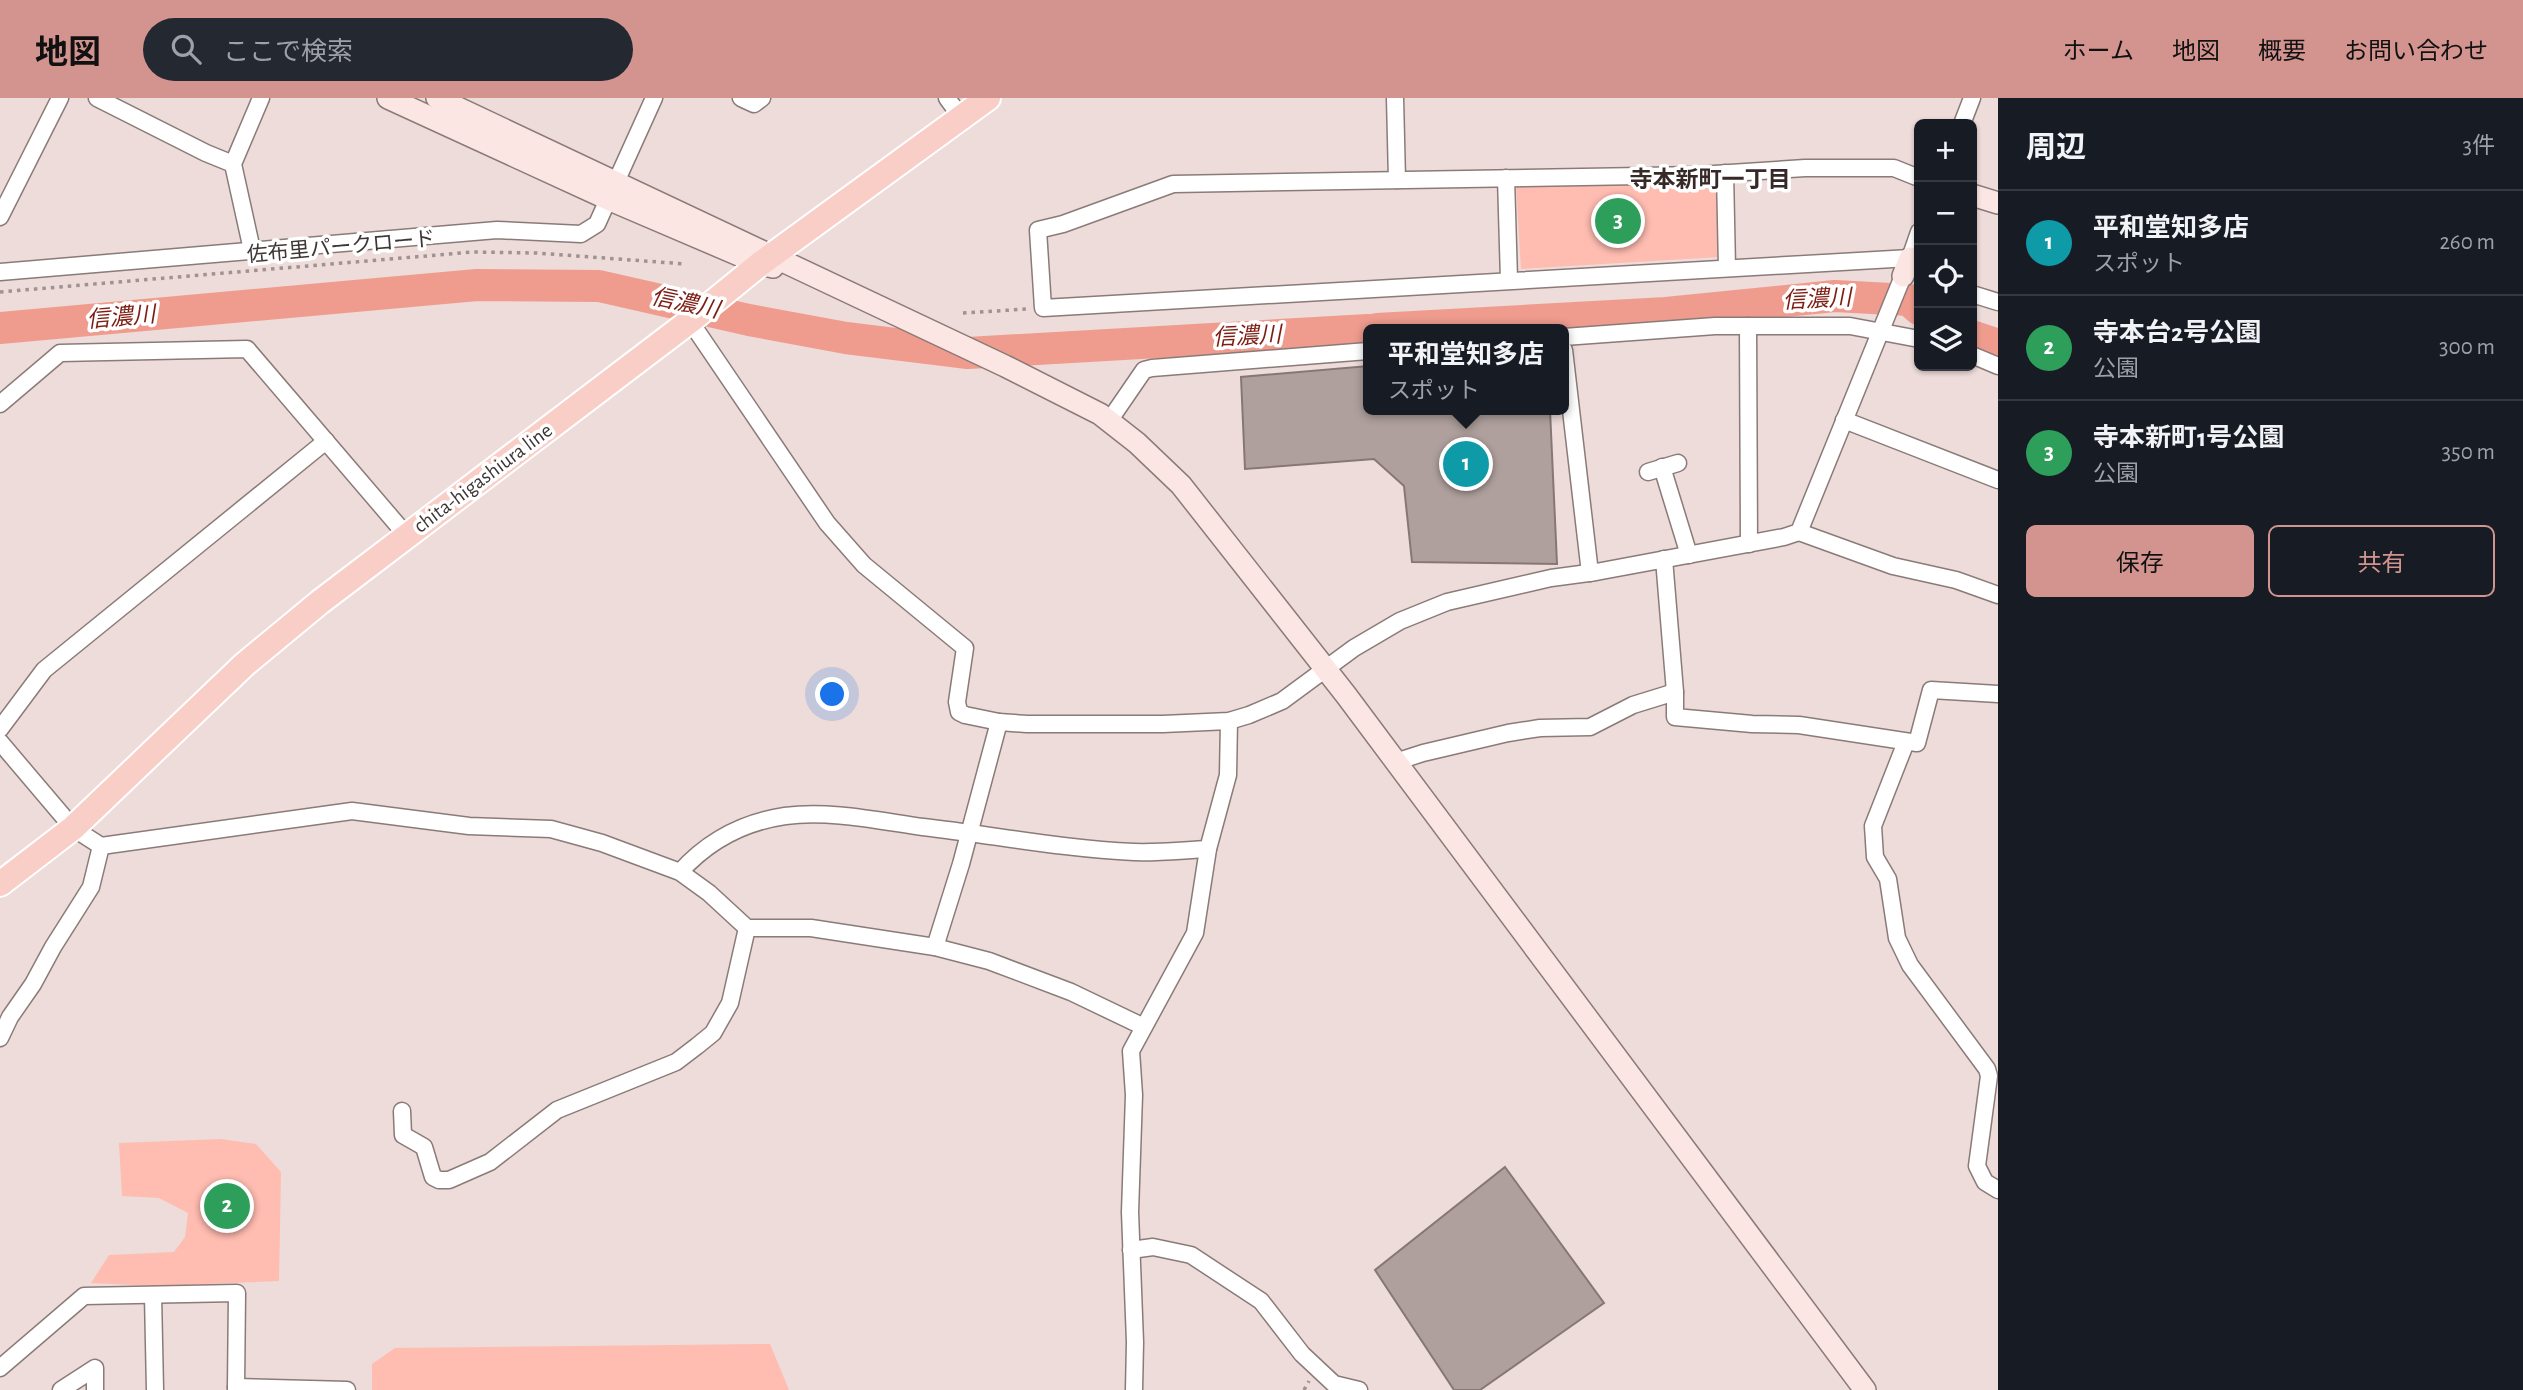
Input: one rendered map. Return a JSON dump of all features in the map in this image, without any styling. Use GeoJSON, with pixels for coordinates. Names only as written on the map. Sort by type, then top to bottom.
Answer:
{"type":"FeatureCollection","features":[{"type":"Feature","properties":{"kind":"main road","name":"chita-higashiura line"},"geometry":{"type":"LineString","coordinates":[[0,884],[73,828],[245,664],[407,536],[690,321],[954,107],[988,98]]}},
{"type":"Feature","properties":{"kind":"street"},"geometry":{"type":"LineString","coordinates":[[0,217],[60,98]]}},
{"type":"Feature","properties":{"kind":"street"},"geometry":{"type":"LineString","coordinates":[[97,98],[233,164]]}},
{"type":"Feature","properties":{"kind":"street"},"geometry":{"type":"LineString","coordinates":[[252,250],[233,164],[261,98]]}},
{"type":"Feature","properties":{"kind":"street"},"geometry":{"type":"LineString","coordinates":[[388,98],[612,190],[893,312],[1100,415],[1137,443],[1181,485],[1395,762],[1864,1390]]}},
{"type":"Feature","properties":{"kind":"street"},"geometry":{"type":"LineString","coordinates":[[437,98],[612,190]]}},
{"type":"Feature","properties":{"kind":"street"},"geometry":{"type":"LineString","coordinates":[[0,272],[497,230],[581,234],[597,224],[654,98]]}},
{"type":"Feature","properties":{"kind":"street"},"geometry":{"type":"LineString","coordinates":[[741,98],[754,104],[762,98]]}},
{"type":"Feature","properties":{"kind":"street"},"geometry":{"type":"LineString","coordinates":[[1395,98],[1397,180]]}},
{"type":"Feature","properties":{"kind":"street"},"geometry":{"type":"LineString","coordinates":[[1964,119],[1972,98]]}},
{"type":"Feature","properties":{"kind":"street"},"geometry":{"type":"LineString","coordinates":[[1909,271],[1727,268],[1043,307],[1038,230],[1173,184],[1725,173],[1805,168],[1894,168],[1914,176]]}},
{"type":"Feature","properties":{"kind":"street"},"geometry":{"type":"LineString","coordinates":[[1725,173],[1727,268]]}},
{"type":"Feature","properties":{"kind":"street"},"geometry":{"type":"LineString","coordinates":[[1506,178],[1509,280]]}},
{"type":"Feature","properties":{"kind":"street"},"geometry":{"type":"LineString","coordinates":[[1977,197],[1998,203]]}},
{"type":"Feature","properties":{"kind":"street"},"geometry":{"type":"LineString","coordinates":[[1799,532],[1888,311],[1909,271],[1916,245]]}},
{"type":"Feature","properties":{"kind":"street"},"geometry":{"type":"LineString","coordinates":[[1977,296],[1998,303]]}},
{"type":"Feature","properties":{"kind":"street"},"geometry":{"type":"LineString","coordinates":[[690,321],[827,523],[864,565],[965,648],[957,702],[959,712],[965,715],[999,722],[1136,724],[1229,721],[1282,701],[1354,648],[1400,621],[1447,601],[1537,581],[1749,544],[1799,532],[1893,566],[1956,580],[1998,595]]}},
{"type":"Feature","properties":{"kind":"street"},"geometry":{"type":"LineString","coordinates":[[1569,337],[1716,326],[1850,326],[1914,338]]}},
{"type":"Feature","properties":{"kind":"street"},"geometry":{"type":"LineString","coordinates":[[1748,326],[1749,544]]}},
{"type":"Feature","properties":{"kind":"street"},"geometry":{"type":"LineString","coordinates":[[0,404],[60,353],[247,349],[407,536]]}},
{"type":"Feature","properties":{"kind":"street"},"geometry":{"type":"LineString","coordinates":[[1109,421],[1144,370],[1363,351]]}},
{"type":"Feature","properties":{"kind":"street"},"geometry":{"type":"LineString","coordinates":[[1977,357],[1998,366]]}},
{"type":"Feature","properties":{"kind":"street"},"geometry":{"type":"LineString","coordinates":[[1569,393],[1590,573]]}},
{"type":"Feature","properties":{"kind":"street"},"geometry":{"type":"LineString","coordinates":[[1844,419],[1998,480]]}},
{"type":"Feature","properties":{"kind":"street"},"geometry":{"type":"LineString","coordinates":[[0,729],[44,670],[326,441]]}},
{"type":"Feature","properties":{"kind":"street"},"geometry":{"type":"LineString","coordinates":[[1678,463],[1655,469],[1689,555]]}},
{"type":"Feature","properties":{"kind":"street"},"geometry":{"type":"LineString","coordinates":[[1664,559],[1675,717],[1799,725],[1917,743],[1931,691],[1998,694]]}},
{"type":"Feature","properties":{"kind":"street"},"geometry":{"type":"LineString","coordinates":[[1395,762],[1508,733],[1590,727],[1633,705],[1675,692]]}},
{"type":"Feature","properties":{"kind":"street"},"geometry":{"type":"LineString","coordinates":[[1134,1390],[1130,1212],[1134,1095],[1131,1051],[1142,1026],[1195,933],[1208,849],[1228,775],[1229,721]]}},
{"type":"Feature","properties":{"kind":"street"},"geometry":{"type":"LineString","coordinates":[[935,947],[999,722]]}},
{"type":"Feature","properties":{"kind":"street"},"geometry":{"type":"LineString","coordinates":[[0,742],[73,828],[102,846],[352,811],[469,826],[551,829],[601,843],[680,872],[709,893],[747,928],[811,928],[935,947],[989,961],[1071,992],[1142,1026]]}},
{"type":"Feature","properties":{"kind":"street"},"geometry":{"type":"LineString","coordinates":[[1906,742],[1873,826],[1875,857],[1888,879],[1897,938],[1910,965],[1987,1069],[1989,1076],[1977,1166],[1985,1182],[1998,1191]]}},
{"type":"Feature","properties":{"kind":"street"},"geometry":{"type":"LineString","coordinates":[[680,872],[694,856],[723,836],[752,824],[786,816],[836,816],[1135,852],[1208,849]]}},
{"type":"Feature","properties":{"kind":"street"},"geometry":{"type":"LineString","coordinates":[[0,1038],[10,1017],[92,887],[102,846]]}},
{"type":"Feature","properties":{"kind":"street"},"geometry":{"type":"LineString","coordinates":[[402,1111],[404,1135],[424,1147],[433,1177],[449,1180],[490,1162],[557,1110],[676,1062],[713,1033],[730,1003],[747,928]]}},
{"type":"Feature","properties":{"kind":"street"},"geometry":{"type":"LineString","coordinates":[[1132,1250],[1153,1247],[1191,1255],[1261,1301],[1302,1354],[1334,1384],[1359,1390]]}},
{"type":"Feature","properties":{"kind":"street"},"geometry":{"type":"LineString","coordinates":[[0,1368],[84,1296],[237,1293],[236,1388],[347,1390]]}},
{"type":"Feature","properties":{"kind":"street"},"geometry":{"type":"LineString","coordinates":[[153,1295],[155,1390]]}},
{"type":"Feature","properties":{"kind":"street"},"geometry":{"type":"LineString","coordinates":[[61,1390],[95,1368],[95,1390]]}},
{"type":"Feature","properties":{"kind":"path","name":"佐布里パークロード"},"geometry":{"type":"LineString","coordinates":[[0,292],[473,252],[536,253],[686,264]]}},
{"type":"Feature","properties":{"kind":"path"},"geometry":{"type":"LineString","coordinates":[[963,313],[1043,307]]}},
{"type":"Feature","properties":{"kind":"shaded area"},"geometry":{"type":"Polygon","coordinates":[[[1717,181],[1719,257],[1521,269],[1516,185],[1717,181]]]}},
{"type":"Feature","properties":{"kind":"shaded area"},"geometry":{"type":"Polygon","coordinates":[[[221,1139],[256,1144],[281,1172],[279,1281],[155,1286],[91,1283],[109,1255],[174,1252],[185,1237],[188,1213],[159,1198],[122,1196],[119,1143],[221,1139]]]}},
{"type":"Feature","properties":{"kind":"shaded area"},"geometry":{"type":"Polygon","coordinates":[[[770,1344],[789,1390],[372,1390],[372,1364],[395,1348],[770,1344]]]}},
{"type":"Feature","properties":{"kind":"building"},"geometry":{"type":"Polygon","coordinates":[[[1363,366],[1363,415],[1550,415],[1557,564],[1412,562],[1404,486],[1374,459],[1245,469],[1241,377],[1363,366]]]}},
{"type":"Feature","properties":{"kind":"building"},"geometry":{"type":"Polygon","coordinates":[[[1505,1167],[1604,1303],[1480,1390],[1454,1390],[1375,1270],[1505,1167]]]}},
{"type":"Feature","properties":{"kind":"waterway","name":"信濃川"},"geometry":{"type":"LineString","coordinates":[[0,328],[477,285],[599,286],[749,320],[846,338],[968,353],[1363,330]]}},
{"type":"Feature","properties":{"kind":"waterway","name":"信濃川"},"geometry":{"type":"LineString","coordinates":[[1467,324],[1666,313],[1835,296],[1909,300],[1918,308]]}},
{"type":"Feature","properties":{"kind":"waterway","name":"信濃川"},"geometry":{"type":"LineString","coordinates":[[1977,338],[1998,345]]}},
{"type":"Feature","properties":{"kind":"place","name":"寺本新町1号公園"},"geometry":{"type":"Point","coordinates":[1618,221]}},
{"type":"Feature","properties":{"kind":"place","name":"平和堂知多店"},"geometry":{"type":"Point","coordinates":[1466,464]}},
{"type":"Feature","properties":{"kind":"place","name":"寺本台2号公園"},"geometry":{"type":"Point","coordinates":[227,1206]}},
{"type":"Feature","properties":{"kind":"district","name":"寺本新町一丁目"},"geometry":{"type":"Point","coordinates":[1710,180]}}]}
